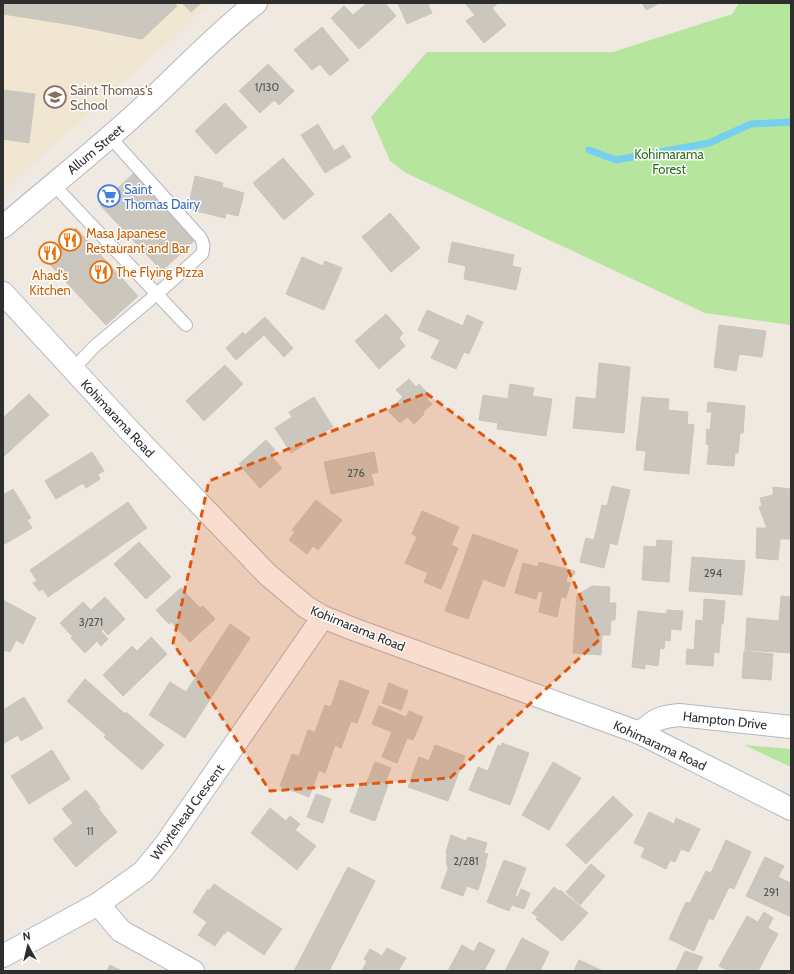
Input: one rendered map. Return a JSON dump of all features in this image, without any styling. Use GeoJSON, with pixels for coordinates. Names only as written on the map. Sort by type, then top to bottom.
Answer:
{"type":"FeatureCollection","features":[{"type":"Feature","properties":{"kind":"street","name":"Allum Street"},"geometry":{"type":"LineString","coordinates":[[3,227],[110,137],[191,60],[256,3]]}},
{"type":"Feature","properties":{"kind":"street","name":"Kohimarama Road"},"geometry":{"type":"LineString","coordinates":[[3,293],[267,574],[306,607],[323,617],[367,634],[640,733],[791,809]]}},
{"type":"Feature","properties":{"kind":"street","name":"Whytehead Crescent"},"geometry":{"type":"LineString","coordinates":[[3,956],[98,904],[143,872],[165,845],[323,617]]}},
{"type":"Feature","properties":{"kind":"street","name":"Hampton Drive"},"geometry":{"type":"LineString","coordinates":[[640,733],[655,720],[666,716],[679,715],[791,727]]}},
{"type":"Feature","properties":{"kind":"street"},"geometry":{"type":"LineString","coordinates":[[98,904],[120,931],[193,971]]}},
{"type":"Feature","properties":{"kind":"lane"},"geometry":{"type":"LineString","coordinates":[[73,369],[95,346],[202,254],[204,248],[203,242],[110,137]]}},
{"type":"Feature","properties":{"kind":"lane"},"geometry":{"type":"LineString","coordinates":[[54,184],[158,293],[186,325]]}},
{"type":"Feature","properties":{"kind":"highlighted area"},"geometry":{"type":"Polygon","coordinates":[[[426,393],[518,461],[600,639],[450,778],[270,791],[173,643],[209,481],[426,393]]]}},
{"type":"Feature","properties":{"kind":"shaded area","name":"Saint Thomas's School"},"geometry":{"type":"Polygon","coordinates":[[[3,3],[211,3],[3,191],[3,3]]]}},
{"type":"Feature","properties":{"kind":"green space","name":"Kohimarama Forest"},"geometry":{"type":"Polygon","coordinates":[[[739,3],[791,3],[791,325],[705,313],[406,173],[390,161],[371,117],[427,52],[613,52],[732,14],[739,3]]]}},
{"type":"Feature","properties":{"kind":"green space"},"geometry":{"type":"Polygon","coordinates":[[[744,745],[791,749],[791,767],[744,745]]]}},
{"type":"Feature","properties":{"kind":"building"},"geometry":{"type":"Polygon","coordinates":[[[3,3],[174,3],[177,6],[142,39],[73,25],[3,14],[3,3]]]}},
{"type":"Feature","properties":{"kind":"building"},"geometry":{"type":"Polygon","coordinates":[[[182,3],[201,3],[191,12],[182,3]]]}},
{"type":"Feature","properties":{"kind":"building"},"geometry":{"type":"Polygon","coordinates":[[[367,3],[385,3],[396,16],[359,49],[331,18],[344,6],[353,15],[367,3]]]}},
{"type":"Feature","properties":{"kind":"building"},"geometry":{"type":"Polygon","coordinates":[[[398,3],[432,3],[428,5],[432,13],[407,24],[398,3]]]}},
{"type":"Feature","properties":{"kind":"building"},"geometry":{"type":"Polygon","coordinates":[[[465,3],[498,3],[492,8],[506,25],[484,43],[466,21],[475,15],[465,3]]]}},
{"type":"Feature","properties":{"kind":"building"},"geometry":{"type":"Polygon","coordinates":[[[642,3],[660,3],[646,10],[642,3]]]}},
{"type":"Feature","properties":{"kind":"building"},"geometry":{"type":"Polygon","coordinates":[[[322,27],[349,60],[330,76],[320,64],[312,70],[294,50],[322,27]]]}},
{"type":"Feature","properties":{"kind":"building"},"geometry":{"type":"Polygon","coordinates":[[[268,64],[294,91],[279,105],[274,100],[260,113],[239,91],[268,64]]]}},
{"type":"Feature","properties":{"kind":"building"},"geometry":{"type":"Polygon","coordinates":[[[3,90],[35,94],[29,143],[3,139],[3,90]]]}},
{"type":"Feature","properties":{"kind":"building"},"geometry":{"type":"Polygon","coordinates":[[[225,103],[247,127],[216,154],[195,131],[225,103]]]}},
{"type":"Feature","properties":{"kind":"building"},"geometry":{"type":"Polygon","coordinates":[[[318,124],[334,151],[343,145],[351,157],[325,173],[301,135],[318,124]]]}},
{"type":"Feature","properties":{"kind":"building"},"geometry":{"type":"Polygon","coordinates":[[[283,158],[314,194],[284,220],[253,183],[283,158]]]}},
{"type":"Feature","properties":{"kind":"building"},"geometry":{"type":"Polygon","coordinates":[[[134,173],[196,239],[162,271],[100,205],[134,173]]]}},
{"type":"Feature","properties":{"kind":"building"},"geometry":{"type":"Polygon","coordinates":[[[195,176],[223,183],[222,187],[244,193],[238,216],[226,213],[225,218],[188,209],[195,176]]]}},
{"type":"Feature","properties":{"kind":"building"},"geometry":{"type":"Polygon","coordinates":[[[390,213],[420,248],[391,272],[362,237],[390,213]]]}},
{"type":"Feature","properties":{"kind":"building"},"geometry":{"type":"Polygon","coordinates":[[[76,228],[138,296],[106,325],[43,257],[76,228]]]}},
{"type":"Feature","properties":{"kind":"building"},"geometry":{"type":"Polygon","coordinates":[[[452,242],[514,255],[512,266],[521,268],[516,290],[464,279],[466,266],[448,262],[452,242]]]}},
{"type":"Feature","properties":{"kind":"building"},"geometry":{"type":"Polygon","coordinates":[[[302,257],[323,266],[325,261],[342,268],[324,310],[286,294],[302,257]]]}},
{"type":"Feature","properties":{"kind":"building"},"geometry":{"type":"Polygon","coordinates":[[[427,310],[463,326],[467,315],[483,322],[469,354],[464,352],[456,369],[431,358],[440,340],[418,330],[427,310]]]}},
{"type":"Feature","properties":{"kind":"building"},"geometry":{"type":"Polygon","coordinates":[[[386,314],[403,333],[399,338],[405,346],[379,369],[355,341],[386,314]]]}},
{"type":"Feature","properties":{"kind":"building"},"geometry":{"type":"Polygon","coordinates":[[[265,317],[293,348],[284,357],[264,335],[236,360],[226,348],[243,332],[245,335],[265,317]]]}},
{"type":"Feature","properties":{"kind":"building"},"geometry":{"type":"Polygon","coordinates":[[[719,325],[766,331],[762,357],[739,354],[736,371],[714,367],[719,325]]]}},
{"type":"Feature","properties":{"kind":"building"},"geometry":{"type":"Polygon","coordinates":[[[599,363],[630,367],[624,433],[573,428],[576,397],[596,399],[599,363]]]}},
{"type":"Feature","properties":{"kind":"building"},"geometry":{"type":"Polygon","coordinates":[[[225,365],[243,384],[204,421],[186,401],[225,365]]]}},
{"type":"Feature","properties":{"kind":"building"},"geometry":{"type":"Polygon","coordinates":[[[409,379],[416,387],[419,384],[430,396],[427,399],[432,404],[423,412],[424,414],[414,424],[407,417],[400,423],[388,411],[403,397],[396,390],[409,379]]]}},
{"type":"Feature","properties":{"kind":"building"},"geometry":{"type":"Polygon","coordinates":[[[510,384],[534,388],[532,396],[552,399],[546,436],[497,429],[498,423],[479,420],[483,395],[508,399],[510,384]]]}},
{"type":"Feature","properties":{"kind":"building"},"geometry":{"type":"Polygon","coordinates":[[[29,394],[49,415],[3,457],[3,418],[29,394]]]}},
{"type":"Feature","properties":{"kind":"building"},"geometry":{"type":"Polygon","coordinates":[[[314,397],[333,427],[291,453],[275,428],[292,417],[289,412],[314,397]]]}},
{"type":"Feature","properties":{"kind":"building"},"geometry":{"type":"Polygon","coordinates":[[[642,397],[669,399],[668,410],[688,412],[687,424],[694,425],[689,474],[644,470],[646,451],[636,450],[642,397]]]}},
{"type":"Feature","properties":{"kind":"building"},"geometry":{"type":"Polygon","coordinates":[[[708,402],[745,406],[743,433],[740,433],[738,453],[735,453],[734,466],[707,464],[709,445],[706,444],[707,429],[710,430],[712,412],[707,412],[708,402]]]}},
{"type":"Feature","properties":{"kind":"building"},"geometry":{"type":"Polygon","coordinates":[[[266,440],[275,450],[270,455],[282,468],[260,488],[239,464],[266,440]]]}},
{"type":"Feature","properties":{"kind":"building"},"geometry":{"type":"Polygon","coordinates":[[[92,452],[104,471],[98,474],[100,479],[86,488],[83,483],[56,499],[45,481],[92,452]]]}},
{"type":"Feature","properties":{"kind":"building"},"geometry":{"type":"Polygon","coordinates":[[[374,452],[378,472],[371,474],[374,485],[331,494],[324,462],[374,452]]]}},
{"type":"Feature","properties":{"kind":"building"},"geometry":{"type":"Polygon","coordinates":[[[612,486],[630,490],[617,545],[610,543],[604,568],[580,562],[586,538],[594,540],[602,505],[607,506],[612,486]]]}},
{"type":"Feature","properties":{"kind":"building"},"geometry":{"type":"Polygon","coordinates":[[[773,487],[791,489],[791,539],[780,539],[778,560],[756,558],[757,528],[767,528],[759,507],[762,506],[760,498],[773,495],[773,487]]]}},
{"type":"Feature","properties":{"kind":"building"},"geometry":{"type":"Polygon","coordinates":[[[13,489],[31,518],[27,520],[32,528],[3,545],[3,495],[13,489]]]}},
{"type":"Feature","properties":{"kind":"building"},"geometry":{"type":"Polygon","coordinates":[[[316,500],[342,520],[318,550],[313,546],[307,554],[289,540],[295,532],[292,530],[316,500]]]}},
{"type":"Feature","properties":{"kind":"building"},"geometry":{"type":"Polygon","coordinates":[[[128,502],[147,528],[48,597],[43,589],[39,591],[33,583],[37,581],[30,570],[128,502]]]}},
{"type":"Feature","properties":{"kind":"building"},"geometry":{"type":"Polygon","coordinates":[[[422,511],[459,527],[451,545],[458,548],[441,589],[424,582],[428,573],[405,563],[417,537],[412,534],[422,511]]]}},
{"type":"Feature","properties":{"kind":"building"},"geometry":{"type":"Polygon","coordinates":[[[473,534],[518,550],[504,587],[483,579],[468,619],[445,611],[473,534]]]}},
{"type":"Feature","properties":{"kind":"building"},"geometry":{"type":"Polygon","coordinates":[[[657,540],[672,541],[669,582],[642,580],[644,546],[656,547],[657,540]]]}},
{"type":"Feature","properties":{"kind":"building"},"geometry":{"type":"Polygon","coordinates":[[[139,542],[171,577],[146,599],[114,564],[139,542]]]}},
{"type":"Feature","properties":{"kind":"building"},"geometry":{"type":"Polygon","coordinates":[[[692,557],[745,561],[742,595],[689,591],[692,557]]]}},
{"type":"Feature","properties":{"kind":"building"},"geometry":{"type":"Polygon","coordinates":[[[539,562],[575,571],[574,575],[568,574],[566,582],[570,583],[566,598],[561,597],[557,617],[539,612],[543,592],[538,591],[536,599],[515,593],[523,563],[538,567],[539,562]]]}},
{"type":"Feature","properties":{"kind":"building"},"geometry":{"type":"Polygon","coordinates":[[[592,586],[610,587],[609,603],[616,603],[615,620],[611,620],[610,635],[602,635],[601,655],[573,653],[577,595],[592,586]]]}},
{"type":"Feature","properties":{"kind":"building"},"geometry":{"type":"Polygon","coordinates":[[[181,588],[200,608],[203,606],[215,619],[190,642],[171,622],[169,624],[156,610],[181,588]]]}},
{"type":"Feature","properties":{"kind":"building"},"geometry":{"type":"Polygon","coordinates":[[[781,596],[791,597],[791,653],[745,650],[747,618],[779,621],[781,596]]]}},
{"type":"Feature","properties":{"kind":"building"},"geometry":{"type":"Polygon","coordinates":[[[105,597],[125,619],[108,635],[103,629],[101,631],[108,639],[101,646],[97,641],[85,653],[60,623],[83,602],[91,610],[105,597]]]}},
{"type":"Feature","properties":{"kind":"building"},"geometry":{"type":"Polygon","coordinates":[[[704,599],[725,601],[723,624],[721,624],[719,653],[714,652],[713,666],[686,664],[687,649],[694,650],[696,620],[703,621],[704,599]]]}},
{"type":"Feature","properties":{"kind":"building"},"geometry":{"type":"Polygon","coordinates":[[[3,600],[36,618],[23,644],[16,640],[10,652],[5,650],[3,654],[3,600]]]}},
{"type":"Feature","properties":{"kind":"building"},"geometry":{"type":"Polygon","coordinates":[[[667,610],[683,611],[681,630],[671,629],[670,641],[665,640],[664,649],[660,648],[658,666],[645,664],[645,669],[632,667],[638,611],[667,614],[667,610]]]}},
{"type":"Feature","properties":{"kind":"building"},"geometry":{"type":"Polygon","coordinates":[[[230,624],[250,638],[185,738],[149,715],[170,682],[186,692],[230,624]]]}},
{"type":"Feature","properties":{"kind":"building"},"geometry":{"type":"Polygon","coordinates":[[[151,637],[167,654],[123,696],[103,675],[132,646],[137,651],[151,637]]]}},
{"type":"Feature","properties":{"kind":"building"},"geometry":{"type":"Polygon","coordinates":[[[744,651],[773,654],[771,680],[742,678],[744,651]]]}},
{"type":"Feature","properties":{"kind":"building"},"geometry":{"type":"Polygon","coordinates":[[[85,679],[125,714],[126,712],[164,745],[142,770],[104,737],[106,735],[67,701],[85,679]]]}},
{"type":"Feature","properties":{"kind":"building"},"geometry":{"type":"Polygon","coordinates":[[[340,680],[369,691],[357,723],[351,721],[341,748],[335,745],[325,773],[319,770],[309,797],[280,786],[292,754],[299,756],[308,730],[315,732],[325,705],[331,707],[340,680]]]}},
{"type":"Feature","properties":{"kind":"building"},"geometry":{"type":"Polygon","coordinates":[[[389,683],[408,691],[401,710],[382,703],[389,683]]]}},
{"type":"Feature","properties":{"kind":"building"},"geometry":{"type":"Polygon","coordinates":[[[24,697],[43,728],[21,741],[18,735],[3,744],[3,710],[24,697]]]}},
{"type":"Feature","properties":{"kind":"building"},"geometry":{"type":"Polygon","coordinates":[[[379,706],[406,717],[409,711],[423,717],[413,740],[407,738],[397,763],[382,757],[392,732],[372,724],[379,706]]]}},
{"type":"Feature","properties":{"kind":"building"},"geometry":{"type":"Polygon","coordinates":[[[502,743],[529,753],[510,805],[469,790],[478,767],[488,771],[498,745],[501,746],[502,743]]]}},
{"type":"Feature","properties":{"kind":"building"},"geometry":{"type":"Polygon","coordinates":[[[435,745],[465,756],[448,801],[408,787],[419,757],[429,761],[435,745]]]}},
{"type":"Feature","properties":{"kind":"building"},"geometry":{"type":"Polygon","coordinates":[[[52,750],[70,779],[29,804],[11,776],[52,750]]]}},
{"type":"Feature","properties":{"kind":"building"},"geometry":{"type":"Polygon","coordinates":[[[375,762],[391,768],[385,783],[388,785],[375,821],[350,812],[360,785],[365,787],[375,762]]]}},
{"type":"Feature","properties":{"kind":"building"},"geometry":{"type":"Polygon","coordinates":[[[553,762],[581,778],[549,830],[522,815],[553,762]]]}},
{"type":"Feature","properties":{"kind":"building"},"geometry":{"type":"Polygon","coordinates":[[[86,790],[117,832],[76,867],[53,839],[73,823],[62,809],[86,790]]]}},
{"type":"Feature","properties":{"kind":"building"},"geometry":{"type":"Polygon","coordinates":[[[316,794],[331,799],[323,823],[307,817],[316,794]]]}},
{"type":"Feature","properties":{"kind":"building"},"geometry":{"type":"Polygon","coordinates":[[[613,796],[633,815],[586,864],[566,845],[613,796]]]}},
{"type":"Feature","properties":{"kind":"building"},"geometry":{"type":"Polygon","coordinates":[[[270,808],[286,821],[290,816],[300,824],[295,830],[316,846],[297,870],[251,833],[270,808]]]}},
{"type":"Feature","properties":{"kind":"building"},"geometry":{"type":"Polygon","coordinates":[[[649,812],[674,824],[676,818],[700,829],[689,852],[681,849],[675,862],[670,860],[666,869],[641,857],[645,848],[634,843],[649,812]]]}},
{"type":"Feature","properties":{"kind":"building"},"geometry":{"type":"Polygon","coordinates":[[[451,835],[466,841],[468,837],[487,843],[484,853],[488,854],[478,890],[467,886],[463,896],[441,888],[448,869],[446,852],[451,835]]]}},
{"type":"Feature","properties":{"kind":"building"},"geometry":{"type":"Polygon","coordinates":[[[726,840],[751,852],[734,889],[729,887],[713,920],[709,918],[694,951],[669,939],[686,902],[690,903],[706,871],[711,873],[726,840]]]}},
{"type":"Feature","properties":{"kind":"building"},"geometry":{"type":"Polygon","coordinates":[[[765,857],[784,866],[778,877],[791,883],[791,917],[746,896],[765,857]]]}},
{"type":"Feature","properties":{"kind":"building"},"geometry":{"type":"Polygon","coordinates":[[[504,860],[526,868],[515,896],[517,897],[514,905],[512,905],[509,911],[487,902],[504,860]]]}},
{"type":"Feature","properties":{"kind":"building"},"geometry":{"type":"Polygon","coordinates":[[[591,864],[605,876],[580,905],[566,892],[591,864]]]}},
{"type":"Feature","properties":{"kind":"building"},"geometry":{"type":"Polygon","coordinates":[[[348,867],[375,881],[329,971],[294,971],[348,867]]]}},
{"type":"Feature","properties":{"kind":"building"},"geometry":{"type":"Polygon","coordinates":[[[214,884],[282,929],[264,955],[227,930],[215,946],[198,935],[207,922],[193,912],[208,889],[209,891],[214,884]]]}},
{"type":"Feature","properties":{"kind":"building"},"geometry":{"type":"Polygon","coordinates":[[[554,887],[559,891],[560,890],[588,913],[562,941],[536,919],[538,917],[532,913],[554,887]]]}},
{"type":"Feature","properties":{"kind":"building"},"geometry":{"type":"Polygon","coordinates":[[[521,889],[530,893],[524,909],[514,906],[521,889]]]}},
{"type":"Feature","properties":{"kind":"building"},"geometry":{"type":"Polygon","coordinates":[[[764,912],[773,918],[768,928],[778,934],[758,971],[729,971],[719,966],[747,916],[758,922],[764,912]]]}},
{"type":"Feature","properties":{"kind":"building"},"geometry":{"type":"Polygon","coordinates":[[[522,938],[549,952],[540,971],[505,971],[522,938]]]}},
{"type":"Feature","properties":{"kind":"building"},"geometry":{"type":"Polygon","coordinates":[[[479,942],[495,950],[484,971],[448,971],[462,945],[474,952],[479,942]]]}},
{"type":"Feature","properties":{"kind":"building"},"geometry":{"type":"Polygon","coordinates":[[[387,948],[406,958],[398,971],[362,971],[367,961],[364,959],[370,949],[382,956],[387,948]]]}},
{"type":"Feature","properties":{"kind":"building"},"geometry":{"type":"Polygon","coordinates":[[[685,951],[703,957],[696,971],[676,971],[685,951]]]}},
{"type":"Feature","properties":{"kind":"building"},"geometry":{"type":"Polygon","coordinates":[[[579,960],[603,971],[574,971],[579,960]]]}},
{"type":"Feature","properties":{"kind":"building"},"geometry":{"type":"Polygon","coordinates":[[[110,965],[122,971],[107,971],[110,965]]]}},
{"type":"Feature","properties":{"kind":"waterway"},"geometry":{"type":"LineString","coordinates":[[589,150],[616,160],[709,143],[751,124],[791,122]]}},
{"type":"Feature","properties":{"kind":"place","name":"Saint Thomas's School"},"geometry":{"type":"Point","coordinates":[55,97]}},
{"type":"Feature","properties":{"kind":"place","name":"Saint Thomas Dairy"},"geometry":{"type":"Point","coordinates":[109,196]}},
{"type":"Feature","properties":{"kind":"place","name":"Masa Japanese Restaurant and Bar"},"geometry":{"type":"Point","coordinates":[70,240]}},
{"type":"Feature","properties":{"kind":"place","name":"Ahad's Kitchen"},"geometry":{"type":"Point","coordinates":[50,253]}},
{"type":"Feature","properties":{"kind":"place","name":"The Flying Pizza"},"geometry":{"type":"Point","coordinates":[101,272]}}]}
